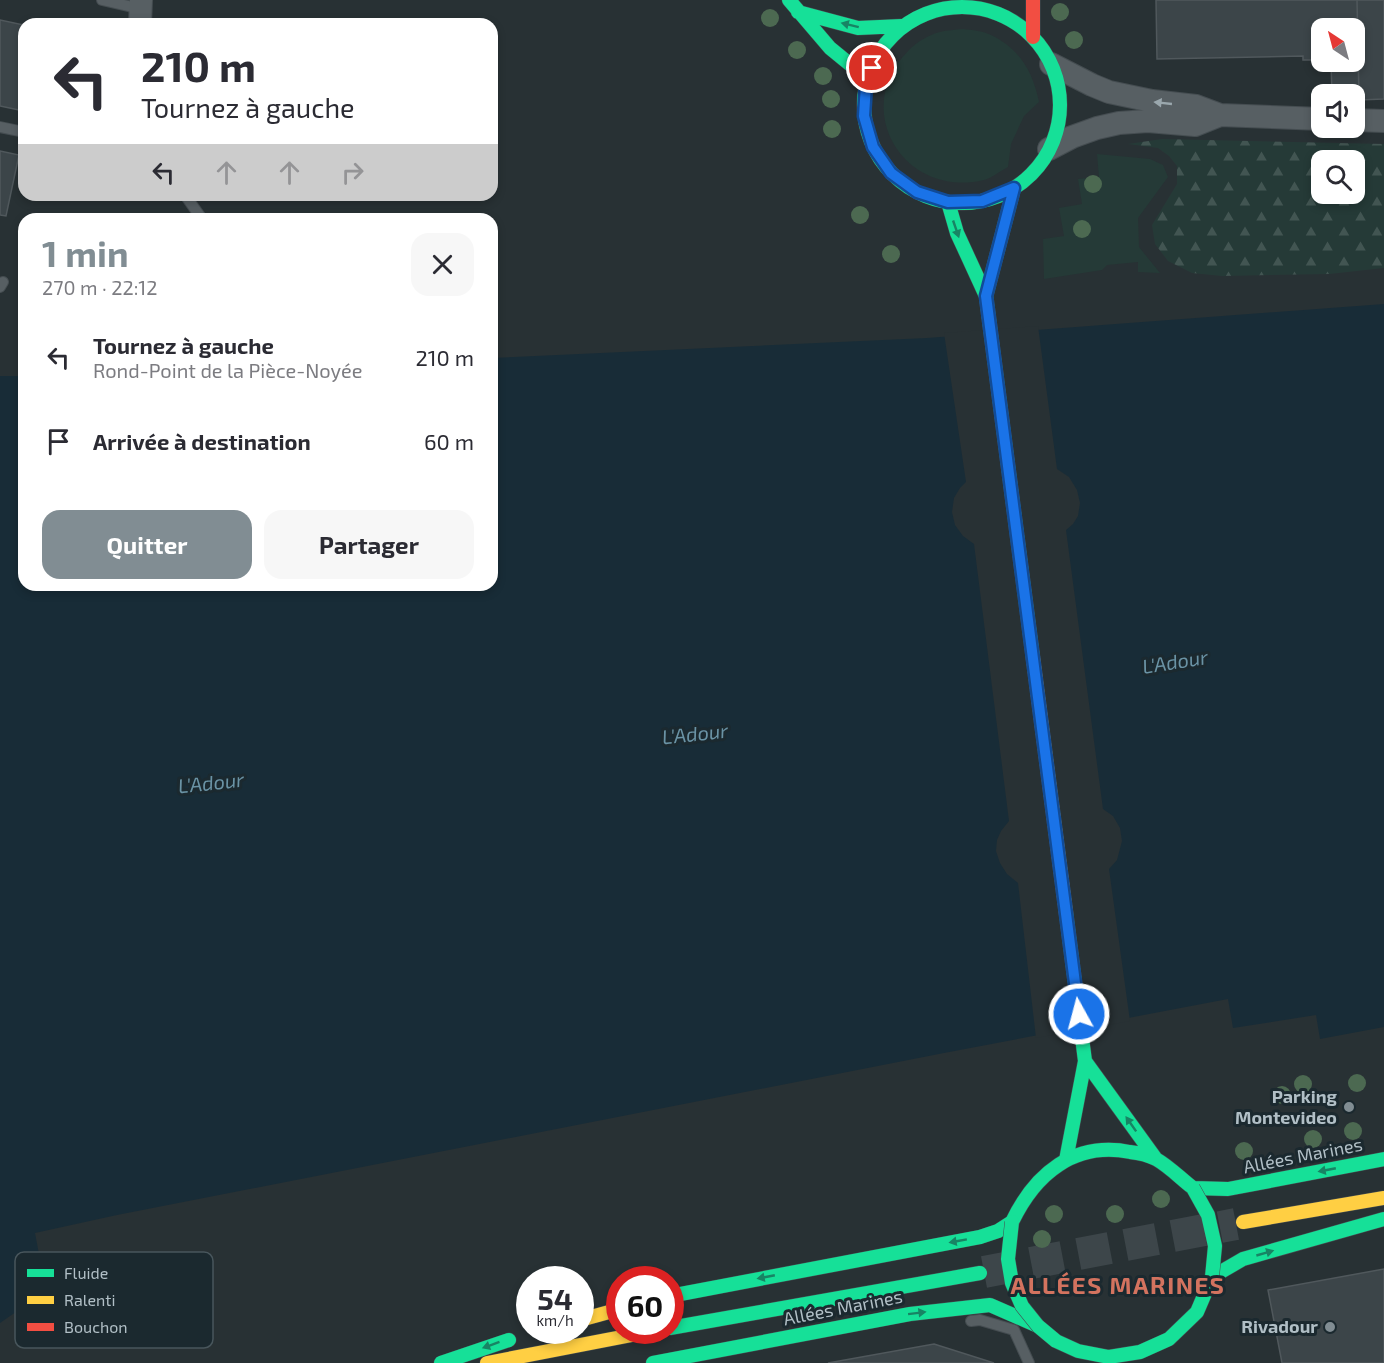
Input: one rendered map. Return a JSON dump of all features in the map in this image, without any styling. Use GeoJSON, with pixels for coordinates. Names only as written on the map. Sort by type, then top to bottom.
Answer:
{"type":"FeatureCollection","features":[{"type":"Feature","properties":{"kind":"main road"},"geometry":{"type":"LineString","coordinates":[[789,0],[830,48],[852,66],[866,84]]}},
{"type":"Feature","properties":{"kind":"main road"},"geometry":{"type":"LineString","coordinates":[[1033,0],[1034,37]]}},
{"type":"Feature","properties":{"kind":"main road"},"geometry":{"type":"LineString","coordinates":[[952,4],[994,12],[1016,22],[1034,37],[1052,64],[1059,92],[1059,121],[1049,149],[1034,171],[1014,188],[982,201],[948,202],[917,192],[891,173],[873,147],[864,116],[866,84],[879,52],[902,26],[924,14],[952,4]]}},
{"type":"Feature","properties":{"kind":"main road"},"geometry":{"type":"LineString","coordinates":[[798,12],[858,28],[902,26]]}},
{"type":"Feature","properties":{"kind":"main road"},"geometry":{"type":"LineString","coordinates":[[986,296],[1014,188]]}},
{"type":"Feature","properties":{"kind":"main road"},"geometry":{"type":"LineString","coordinates":[[948,202],[957,233],[986,296],[1085,1061],[1066,1160]]}},
{"type":"Feature","properties":{"kind":"main road"},"geometry":{"type":"LineString","coordinates":[[1085,1061],[1156,1159],[1193,1188],[1208,1215],[1215,1246],[1212,1277],[1197,1312],[1169,1339],[1140,1353],[1109,1357],[1081,1357],[1038,1326],[1022,1306],[1012,1283],[1008,1259],[1012,1222],[1029,1190],[1046,1173],[1066,1160],[1087,1152],[1110,1150],[1134,1152],[1156,1159]]}},
{"type":"Feature","properties":{"kind":"main road","name":"Allées Marines"},"geometry":{"type":"LineString","coordinates":[[1193,1188],[1228,1189],[1384,1160]]}},
{"type":"Feature","properties":{"kind":"main road"},"geometry":{"type":"LineString","coordinates":[[1243,1222],[1384,1198]]}},
{"type":"Feature","properties":{"kind":"main road"},"geometry":{"type":"LineString","coordinates":[[1212,1277],[1243,1259],[1384,1219]]}},
{"type":"Feature","properties":{"kind":"main road"},"geometry":{"type":"LineString","coordinates":[[684,1293],[980,1237],[998,1231],[1012,1222]]}},
{"type":"Feature","properties":{"kind":"main road","name":"Allées Marines"},"geometry":{"type":"LineString","coordinates":[[684,1326],[980,1273]]}},
{"type":"Feature","properties":{"kind":"main road","name":"Allées Marines"},"geometry":{"type":"LineString","coordinates":[[659,1363],[910,1314],[990,1305],[1038,1326]]}},
{"type":"Feature","properties":{"kind":"main road"},"geometry":{"type":"LineString","coordinates":[[441,1363],[516,1338]]}},
{"type":"Feature","properties":{"kind":"main road"},"geometry":{"type":"LineString","coordinates":[[1162,1355],[1169,1339]]}},
{"type":"Feature","properties":{"kind":"main road"},"geometry":{"type":"LineString","coordinates":[[487,1363],[606,1340]]}},
{"type":"Feature","properties":{"kind":"main road"},"geometry":{"type":"LineString","coordinates":[[560,1363],[611,1344]]}},
{"type":"Feature","properties":{"kind":"street"},"geometry":{"type":"LineString","coordinates":[[1052,64],[1109,92],[1152,101],[1196,106],[1220,116],[1311,119]]}},
{"type":"Feature","properties":{"kind":"street"},"geometry":{"type":"LineString","coordinates":[[1049,149],[1072,137],[1119,123],[1195,125],[1220,116]]}},
{"type":"Feature","properties":{"kind":"street"},"geometry":{"type":"LineString","coordinates":[[1365,120],[1384,121]]}},
{"type":"Feature","properties":{"kind":"lane"},"geometry":{"type":"LineString","coordinates":[[102,0],[141,11]]}},
{"type":"Feature","properties":{"kind":"lane"},"geometry":{"type":"LineString","coordinates":[[0,128],[18,131]]}},
{"type":"Feature","properties":{"kind":"lane"},"geometry":{"type":"LineString","coordinates":[[958,1321],[980,1320],[1014,1330],[1029,1363]]}},
{"type":"Feature","properties":{"kind":"lane"},"geometry":{"type":"LineString","coordinates":[[703,1363],[895,1328]]}},
{"type":"Feature","properties":{"kind":"green space"},"geometry":{"type":"Polygon","coordinates":[[[963,29],[988,34],[1010,47],[1029,71],[1039,102],[1024,116],[1011,144],[1008,167],[984,180],[955,182],[930,176],[909,163],[894,144],[885,122],[884,98],[892,73],[912,47],[936,33],[963,29]]]}},
{"type":"Feature","properties":{"kind":"green space"},"geometry":{"type":"Polygon","coordinates":[[[1162,139],[1384,144],[1384,268],[1329,274],[1222,276],[1192,273],[1168,261],[1155,244],[1152,225],[1177,184],[1177,166],[1158,148],[1128,144],[1162,139]]]}},
{"type":"Feature","properties":{"kind":"green space"},"geometry":{"type":"Polygon","coordinates":[[[1097,154],[1150,159],[1163,165],[1168,177],[1138,218],[1139,247],[1160,273],[1138,272],[1138,262],[1107,265],[1102,270],[1044,279],[1043,239],[1064,236],[1059,208],[1082,204],[1078,179],[1099,177],[1097,154]]]}},
{"type":"Feature","properties":{"kind":"water","name":"L'Adour"},"geometry":{"type":"Polygon","coordinates":[[[1384,304],[1384,1027],[1320,1039],[1316,1015],[1233,1028],[1228,999],[117,1215],[35,1233],[39,1252],[15,1252],[15,1313],[0,1323],[0,376],[18,376],[18,591],[498,591],[498,358],[927,338],[1384,304]]]}},
{"type":"Feature","properties":{"kind":"pier"},"geometry":{"type":"Polygon","coordinates":[[[1038,326],[1057,469],[1069,477],[1077,490],[1080,503],[1078,516],[1066,530],[1103,809],[1113,816],[1120,828],[1122,841],[1117,860],[1109,869],[1130,1021],[1036,1038],[1018,883],[1007,874],[996,851],[997,840],[1009,821],[974,544],[963,536],[955,525],[952,512],[954,498],[966,482],[944,333],[1038,326]]]}},
{"type":"Feature","properties":{"kind":"building"},"geometry":{"type":"Polygon","coordinates":[[[1156,0],[1357,0],[1357,18],[1311,18],[1311,60],[1303,60],[1303,56],[1157,59],[1156,0]]]}},
{"type":"Feature","properties":{"kind":"building"},"geometry":{"type":"Polygon","coordinates":[[[1357,0],[1384,0],[1384,99],[1365,100],[1365,84],[1359,84],[1358,72],[1365,72],[1365,18],[1357,18],[1357,0]]]}},
{"type":"Feature","properties":{"kind":"building"},"geometry":{"type":"Polygon","coordinates":[[[0,20],[18,24],[18,110],[0,106],[0,20]]]}},
{"type":"Feature","properties":{"kind":"building"},"geometry":{"type":"Polygon","coordinates":[[[1331,72],[1359,72],[1359,84],[1332,84],[1331,72]]]}},
{"type":"Feature","properties":{"kind":"building"},"geometry":{"type":"Polygon","coordinates":[[[0,151],[18,155],[18,160],[6,216],[0,215],[0,151]]]}},
{"type":"Feature","properties":{"kind":"building","name":"Rivadour"},"geometry":{"type":"Polygon","coordinates":[[[1384,1269],[1384,1363],[1282,1363],[1268,1290],[1384,1269]]]}},
{"type":"Feature","properties":{"kind":"building"},"geometry":{"type":"Polygon","coordinates":[[[934,1344],[994,1363],[828,1363],[934,1344]]]}},
{"type":"Feature","properties":{"kind":"tunnel"},"geometry":{"type":"LineString","coordinates":[[984,1272],[1236,1224]]}},
{"type":"Feature","properties":{"kind":"traffic: fast"},"geometry":{"type":"LineString","coordinates":[[789,0],[830,48],[852,66],[866,84]]}},
{"type":"Feature","properties":{"kind":"traffic: fast"},"geometry":{"type":"LineString","coordinates":[[962,7],[981,9],[999,15],[1016,24],[1031,36],[1043,51],[1052,68],[1058,86],[1060,105],[1058,124],[1052,142],[1043,159],[1031,174],[1016,186],[999,195],[981,201],[962,203],[943,201],[925,195],[908,186],[893,174],[881,159],[872,142],[866,124],[864,105],[866,86],[872,68],[881,51],[893,36],[908,24],[925,15],[943,9],[962,7]]}},
{"type":"Feature","properties":{"kind":"traffic: fast"},"geometry":{"type":"LineString","coordinates":[[798,12],[858,28],[902,26]]}},
{"type":"Feature","properties":{"kind":"traffic: fast"},"geometry":{"type":"LineString","coordinates":[[986,296],[1014,188]]}},
{"type":"Feature","properties":{"kind":"traffic: fast"},"geometry":{"type":"LineString","coordinates":[[948,202],[957,233],[986,296],[1033,658]]}},
{"type":"Feature","properties":{"kind":"traffic: fast"},"geometry":{"type":"LineString","coordinates":[[1066,913],[1085,1061],[1066,1160]]}},
{"type":"Feature","properties":{"kind":"traffic: fast"},"geometry":{"type":"LineString","coordinates":[[1085,1061],[1156,1159]]}},
{"type":"Feature","properties":{"kind":"traffic: fast"},"geometry":{"type":"LineString","coordinates":[[1012,1222],[1032,1189],[1045,1176],[1074,1157],[1091,1152],[1110,1150],[1150,1156],[1193,1188]]}},
{"type":"Feature","properties":{"kind":"traffic: fast"},"geometry":{"type":"LineString","coordinates":[[1193,1188],[1228,1189],[1384,1159]]}},
{"type":"Feature","properties":{"kind":"traffic: fast"},"geometry":{"type":"LineString","coordinates":[[1012,1222],[1008,1259],[1012,1283],[1022,1306],[1038,1326],[1056,1341],[1078,1351],[1109,1357],[1140,1352],[1169,1339],[1197,1312],[1212,1277],[1215,1246],[1208,1215],[1193,1188]]}},
{"type":"Feature","properties":{"kind":"traffic: fast"},"geometry":{"type":"LineString","coordinates":[[1212,1277],[1243,1259],[1384,1219]]}},
{"type":"Feature","properties":{"kind":"traffic: fast"},"geometry":{"type":"LineString","coordinates":[[684,1293],[980,1237],[998,1231],[1012,1222]]}},
{"type":"Feature","properties":{"kind":"traffic: fast"},"geometry":{"type":"LineString","coordinates":[[684,1326],[980,1273]]}},
{"type":"Feature","properties":{"kind":"traffic: fast"},"geometry":{"type":"LineString","coordinates":[[653,1363],[910,1314],[990,1305],[1038,1326]]}},
{"type":"Feature","properties":{"kind":"traffic: fast"},"geometry":{"type":"LineString","coordinates":[[441,1363],[509,1340]]}},
{"type":"Feature","properties":{"kind":"traffic: slow"},"geometry":{"type":"LineString","coordinates":[[1033,658],[1066,913]]}},
{"type":"Feature","properties":{"kind":"traffic: slow"},"geometry":{"type":"LineString","coordinates":[[1243,1222],[1384,1198]]}},
{"type":"Feature","properties":{"kind":"traffic: slow"},"geometry":{"type":"LineString","coordinates":[[594,1316],[606,1313]]}},
{"type":"Feature","properties":{"kind":"traffic: slow"},"geometry":{"type":"LineString","coordinates":[[487,1363],[606,1340]]}},
{"type":"Feature","properties":{"kind":"traffic: jam"},"geometry":{"type":"LineString","coordinates":[[1033,0],[1033,37]]}},
{"type":"Feature","properties":{"kind":"place","name":"Parking Montevideo"},"geometry":{"type":"Point","coordinates":[1349,1107]}},
{"type":"Feature","properties":{"kind":"place","name":"Rivadour"},"geometry":{"type":"Point","coordinates":[1330,1327]}},
{"type":"Feature","properties":{"kind":"district","name":"ALLÉES MARINES"},"geometry":{"type":"Point","coordinates":[1118,1286]}},
{"type":"Feature","properties":{"kind":"route"},"geometry":{"type":"LineString","coordinates":[[872,68],[866,84],[864,116],[873,147],[891,173],[917,192],[948,202],[982,201],[1014,188],[986,296],[1079,1014]]}}]}
